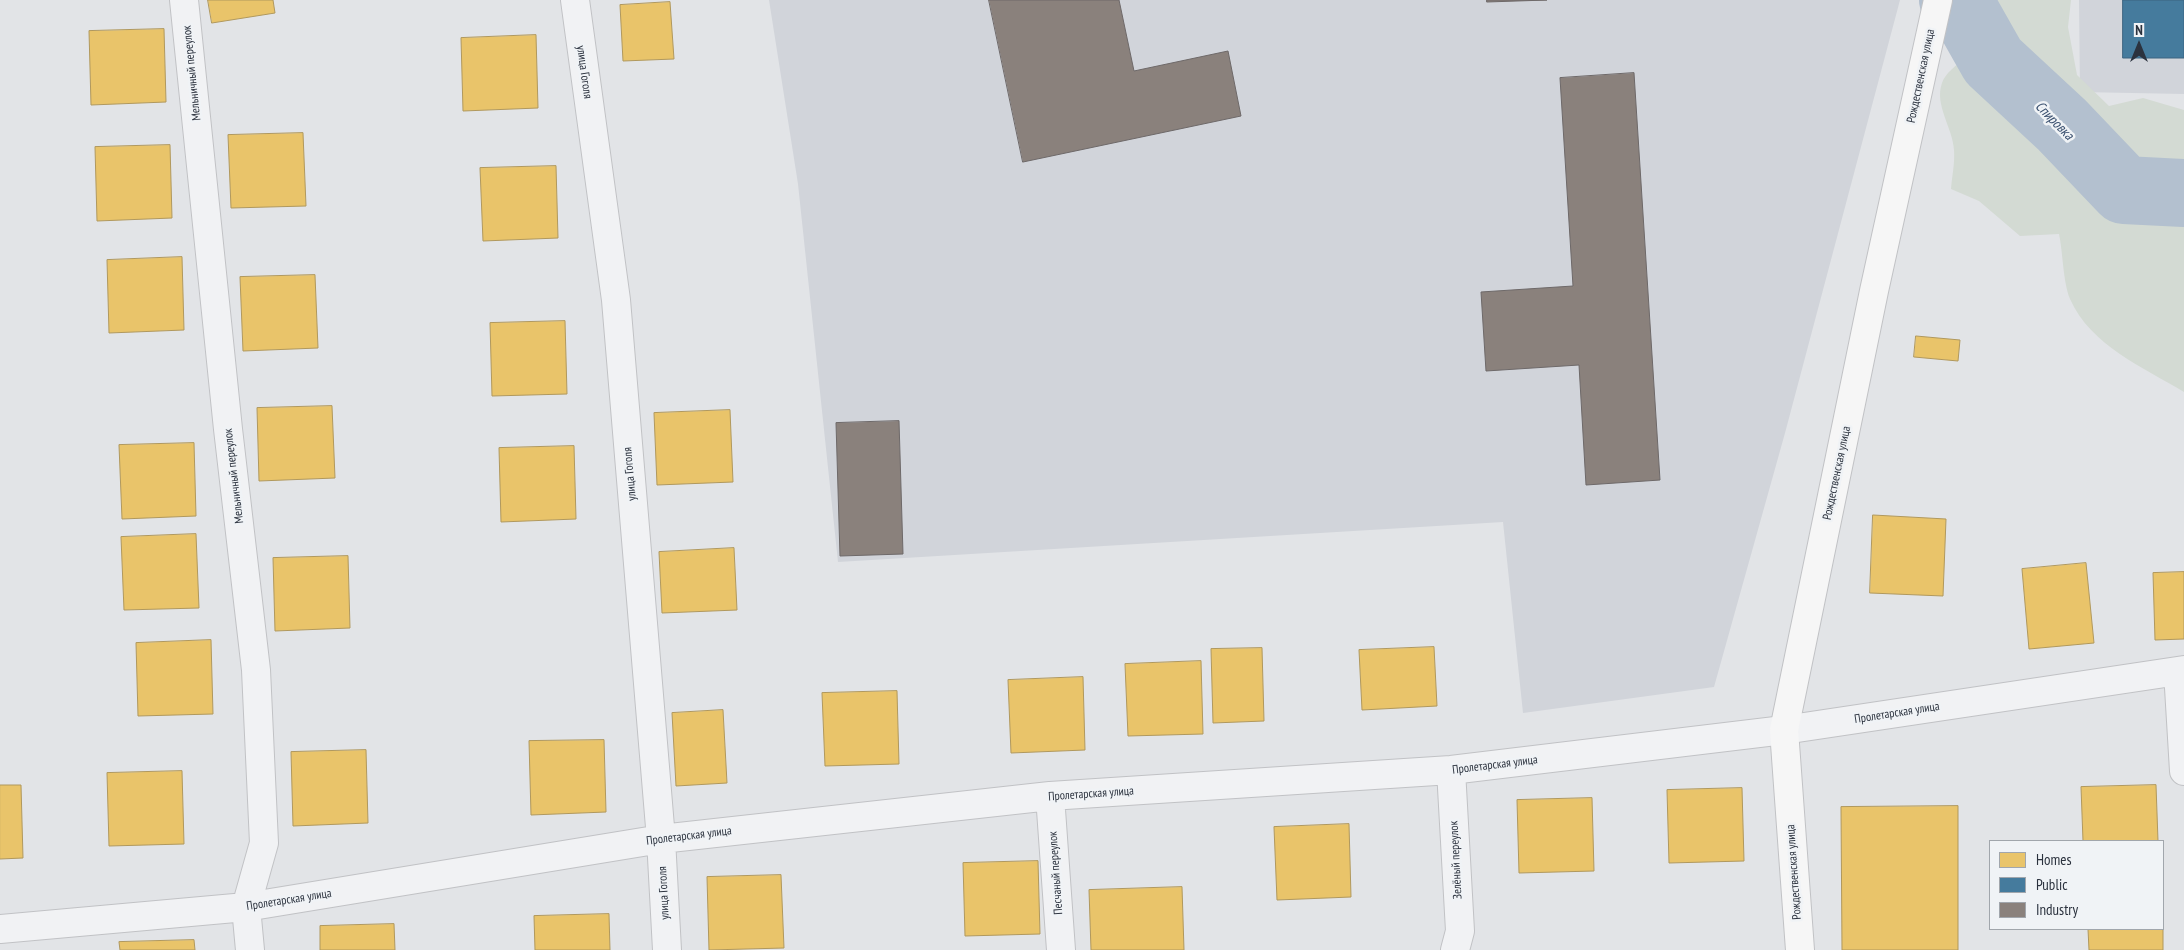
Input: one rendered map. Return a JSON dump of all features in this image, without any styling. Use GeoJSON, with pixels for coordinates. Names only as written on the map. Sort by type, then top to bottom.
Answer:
{"type":"FeatureCollection","features":[{"type":"Feature","properties":{"kind":"main road","name":"Рождественская улица"},"geometry":{"type":"LineString","coordinates":[[1800,950],[1784,730],[1874,291],[1938,0]]}},
{"type":"Feature","properties":{"kind":"street","name":"Мельничный переулок"},"geometry":{"type":"LineString","coordinates":[[184,0],[228,429],[256,670],[264,843],[246,907],[250,950]]}},
{"type":"Feature","properties":{"kind":"street","name":"улица Гоголя"},"geometry":{"type":"LineString","coordinates":[[575,0],[616,300],[661,839],[667,950]]}},
{"type":"Feature","properties":{"kind":"street","name":"Пролетарская улица"},"geometry":{"type":"LineString","coordinates":[[0,929],[246,907],[661,839],[1050,796],[1451,770],[1784,730],[2181,671]]}},
{"type":"Feature","properties":{"kind":"street"},"geometry":{"type":"LineString","coordinates":[[2181,671],[2184,771]]}},
{"type":"Feature","properties":{"kind":"street","name":"Зелёный переулок"},"geometry":{"type":"LineString","coordinates":[[1451,770],[1460,931],[1455,950]]}},
{"type":"Feature","properties":{"kind":"street","name":"Песчаный переулок"},"geometry":{"type":"LineString","coordinates":[[1050,796],[1061,950]]}},
{"type":"Feature","properties":{"kind":"shaded area"},"geometry":{"type":"Polygon","coordinates":[[[769,0],[1900,0],[1785,433],[1714,687],[1523,713],[1503,522],[838,562],[798,184],[769,0]]]}},
{"type":"Feature","properties":{"kind":"shaded area"},"geometry":{"type":"Polygon","coordinates":[[[1992,0],[2071,0],[2068,27],[2077,75],[2109,106],[2143,98],[2184,110],[2184,392],[2120,354],[2091,330],[2079,315],[2070,299],[2064,276],[2059,234],[2020,236],[1979,201],[1951,189],[1954,150],[1951,133],[1940,100],[1940,91],[1942,83],[1952,69],[1982,45],[1993,31],[1995,20],[1992,0]]]}},
{"type":"Feature","properties":{"kind":"shaded area"},"geometry":{"type":"Polygon","coordinates":[[[2079,0],[2184,0],[2184,94],[2080,92],[2079,0]]]}},
{"type":"Feature","properties":{"kind":"building: Homes"},"geometry":{"type":"Polygon","coordinates":[[[208,0],[273,0],[275,13],[212,23],[208,0]]]}},
{"type":"Feature","properties":{"kind":"building: Homes"},"geometry":{"type":"Polygon","coordinates":[[[670,2],[674,59],[623,61],[620,5],[670,2]]]}},
{"type":"Feature","properties":{"kind":"building: Homes"},"geometry":{"type":"Polygon","coordinates":[[[164,29],[166,102],[91,105],[89,31],[164,29]]]}},
{"type":"Feature","properties":{"kind":"building: Homes"},"geometry":{"type":"Polygon","coordinates":[[[536,35],[538,108],[463,111],[461,38],[536,35]]]}},
{"type":"Feature","properties":{"kind":"building: Homes"},"geometry":{"type":"Polygon","coordinates":[[[303,133],[306,206],[231,208],[228,135],[303,133]]]}},
{"type":"Feature","properties":{"kind":"building: Homes"},"geometry":{"type":"Polygon","coordinates":[[[170,145],[172,218],[97,221],[95,147],[170,145]]]}},
{"type":"Feature","properties":{"kind":"building: Homes"},"geometry":{"type":"Polygon","coordinates":[[[556,166],[558,238],[483,241],[480,168],[556,166]]]}},
{"type":"Feature","properties":{"kind":"building: Homes"},"geometry":{"type":"Polygon","coordinates":[[[182,257],[184,330],[109,333],[107,260],[182,257]]]}},
{"type":"Feature","properties":{"kind":"building: Homes"},"geometry":{"type":"Polygon","coordinates":[[[315,275],[318,348],[243,351],[240,277],[315,275]]]}},
{"type":"Feature","properties":{"kind":"building: Homes"},"geometry":{"type":"Polygon","coordinates":[[[565,321],[567,394],[492,396],[490,323],[565,321]]]}},
{"type":"Feature","properties":{"kind":"building: Homes"},"geometry":{"type":"Polygon","coordinates":[[[1916,336],[1960,340],[1958,361],[1914,357],[1916,336]]]}},
{"type":"Feature","properties":{"kind":"building: Homes"},"geometry":{"type":"Polygon","coordinates":[[[332,406],[335,478],[259,481],[257,408],[332,406]]]}},
{"type":"Feature","properties":{"kind":"building: Homes"},"geometry":{"type":"Polygon","coordinates":[[[730,410],[733,482],[657,485],[654,413],[730,410]]]}},
{"type":"Feature","properties":{"kind":"building: Homes"},"geometry":{"type":"Polygon","coordinates":[[[194,443],[196,516],[122,519],[119,445],[194,443]]]}},
{"type":"Feature","properties":{"kind":"building: Homes"},"geometry":{"type":"Polygon","coordinates":[[[574,446],[576,519],[501,522],[499,448],[574,446]]]}},
{"type":"Feature","properties":{"kind":"building: Homes"},"geometry":{"type":"Polygon","coordinates":[[[1873,515],[1946,519],[1943,596],[1870,593],[1873,515]]]}},
{"type":"Feature","properties":{"kind":"building: Homes"},"geometry":{"type":"Polygon","coordinates":[[[196,534],[199,608],[124,610],[121,537],[196,534]]]}},
{"type":"Feature","properties":{"kind":"building: Homes"},"geometry":{"type":"Polygon","coordinates":[[[734,548],[737,610],[662,613],[659,552],[734,548]]]}},
{"type":"Feature","properties":{"kind":"building: Homes"},"geometry":{"type":"Polygon","coordinates":[[[348,556],[350,628],[275,631],[273,558],[348,556]]]}},
{"type":"Feature","properties":{"kind":"building: Homes"},"geometry":{"type":"Polygon","coordinates":[[[2086,563],[2094,643],[2029,649],[2022,569],[2086,563]]]}},
{"type":"Feature","properties":{"kind":"building: Homes"},"geometry":{"type":"Polygon","coordinates":[[[2184,572],[2184,639],[2155,640],[2153,573],[2184,572]]]}},
{"type":"Feature","properties":{"kind":"building: Homes"},"geometry":{"type":"Polygon","coordinates":[[[211,640],[213,714],[138,716],[136,643],[211,640]]]}},
{"type":"Feature","properties":{"kind":"building: Homes"},"geometry":{"type":"Polygon","coordinates":[[[1434,647],[1437,706],[1362,710],[1359,650],[1434,647]]]}},
{"type":"Feature","properties":{"kind":"building: Homes"},"geometry":{"type":"Polygon","coordinates":[[[1262,648],[1264,721],[1213,723],[1211,649],[1262,648]]]}},
{"type":"Feature","properties":{"kind":"building: Homes"},"geometry":{"type":"Polygon","coordinates":[[[1201,661],[1203,734],[1128,736],[1125,664],[1201,661]]]}},
{"type":"Feature","properties":{"kind":"building: Homes"},"geometry":{"type":"Polygon","coordinates":[[[1083,677],[1085,750],[1011,753],[1008,680],[1083,677]]]}},
{"type":"Feature","properties":{"kind":"building: Homes"},"geometry":{"type":"Polygon","coordinates":[[[897,691],[899,764],[825,766],[822,693],[897,691]]]}},
{"type":"Feature","properties":{"kind":"building: Homes"},"geometry":{"type":"Polygon","coordinates":[[[723,710],[727,783],[676,786],[672,713],[723,710]]]}},
{"type":"Feature","properties":{"kind":"building: Homes"},"geometry":{"type":"Polygon","coordinates":[[[604,740],[606,812],[531,815],[529,741],[604,740]]]}},
{"type":"Feature","properties":{"kind":"building: Homes"},"geometry":{"type":"Polygon","coordinates":[[[366,750],[368,823],[293,826],[291,752],[366,750]]]}},
{"type":"Feature","properties":{"kind":"building: Homes"},"geometry":{"type":"Polygon","coordinates":[[[182,771],[184,844],[109,846],[107,773],[182,771]]]}},
{"type":"Feature","properties":{"kind":"building: Homes"},"geometry":{"type":"Polygon","coordinates":[[[0,785],[21,785],[23,858],[0,859],[0,785]]]}},
{"type":"Feature","properties":{"kind":"building: Homes"},"geometry":{"type":"Polygon","coordinates":[[[2156,785],[2158,840],[2083,840],[2081,787],[2156,785]]]}},
{"type":"Feature","properties":{"kind":"building: Homes"},"geometry":{"type":"Polygon","coordinates":[[[1742,788],[1744,861],[1669,863],[1667,790],[1742,788]]]}},
{"type":"Feature","properties":{"kind":"building: Homes"},"geometry":{"type":"Polygon","coordinates":[[[1592,798],[1594,871],[1519,873],[1517,800],[1592,798]]]}},
{"type":"Feature","properties":{"kind":"building: Homes"},"geometry":{"type":"Polygon","coordinates":[[[1958,806],[1958,950],[1842,950],[1841,807],[1958,806]]]}},
{"type":"Feature","properties":{"kind":"building: Homes"},"geometry":{"type":"Polygon","coordinates":[[[1349,824],[1351,897],[1277,900],[1274,827],[1349,824]]]}},
{"type":"Feature","properties":{"kind":"building: Homes"},"geometry":{"type":"Polygon","coordinates":[[[1038,861],[1040,934],[965,936],[963,863],[1038,861]]]}},
{"type":"Feature","properties":{"kind":"building: Homes"},"geometry":{"type":"Polygon","coordinates":[[[781,875],[784,948],[709,950],[707,877],[781,875]]]}},
{"type":"Feature","properties":{"kind":"building: Homes"},"geometry":{"type":"Polygon","coordinates":[[[1182,887],[1184,950],[1091,950],[1089,890],[1182,887]]]}},
{"type":"Feature","properties":{"kind":"building: Homes"},"geometry":{"type":"Polygon","coordinates":[[[609,914],[610,950],[535,950],[534,916],[609,914]]]}},
{"type":"Feature","properties":{"kind":"building: Homes"},"geometry":{"type":"Polygon","coordinates":[[[394,924],[395,950],[320,950],[320,926],[394,924]]]}},
{"type":"Feature","properties":{"kind":"building: Homes"},"geometry":{"type":"Polygon","coordinates":[[[2088,930],[2163,930],[2163,950],[2089,950],[2088,930]]]}},
{"type":"Feature","properties":{"kind":"building: Homes"},"geometry":{"type":"Polygon","coordinates":[[[194,940],[195,950],[120,950],[119,942],[194,940]]]}},
{"type":"Feature","properties":{"kind":"building: Public"},"geometry":{"type":"Polygon","coordinates":[[[2123,0],[2184,0],[2184,58],[2123,58],[2123,0]]]}},
{"type":"Feature","properties":{"kind":"building: Industry"},"geometry":{"type":"Polygon","coordinates":[[[989,0],[1119,0],[1134,71],[1228,51],[1241,116],[1023,162],[989,0]]]}},
{"type":"Feature","properties":{"kind":"building: Industry"},"geometry":{"type":"Polygon","coordinates":[[[1487,0],[1547,0],[1487,2],[1487,0]]]}},
{"type":"Feature","properties":{"kind":"building: Industry"},"geometry":{"type":"Polygon","coordinates":[[[1634,73],[1660,480],[1586,485],[1579,365],[1486,371],[1481,292],[1573,286],[1560,78],[1634,73]]]}},
{"type":"Feature","properties":{"kind":"building: Industry"},"geometry":{"type":"Polygon","coordinates":[[[899,421],[903,554],[840,556],[836,423],[899,421]]]}},
{"type":"Feature","properties":{"kind":"waterway","name":"Спировка"},"geometry":{"type":"LineString","coordinates":[[1953,0],[1963,8],[1993,61],[2062,125],[2124,190],[2184,193]]}}]}
